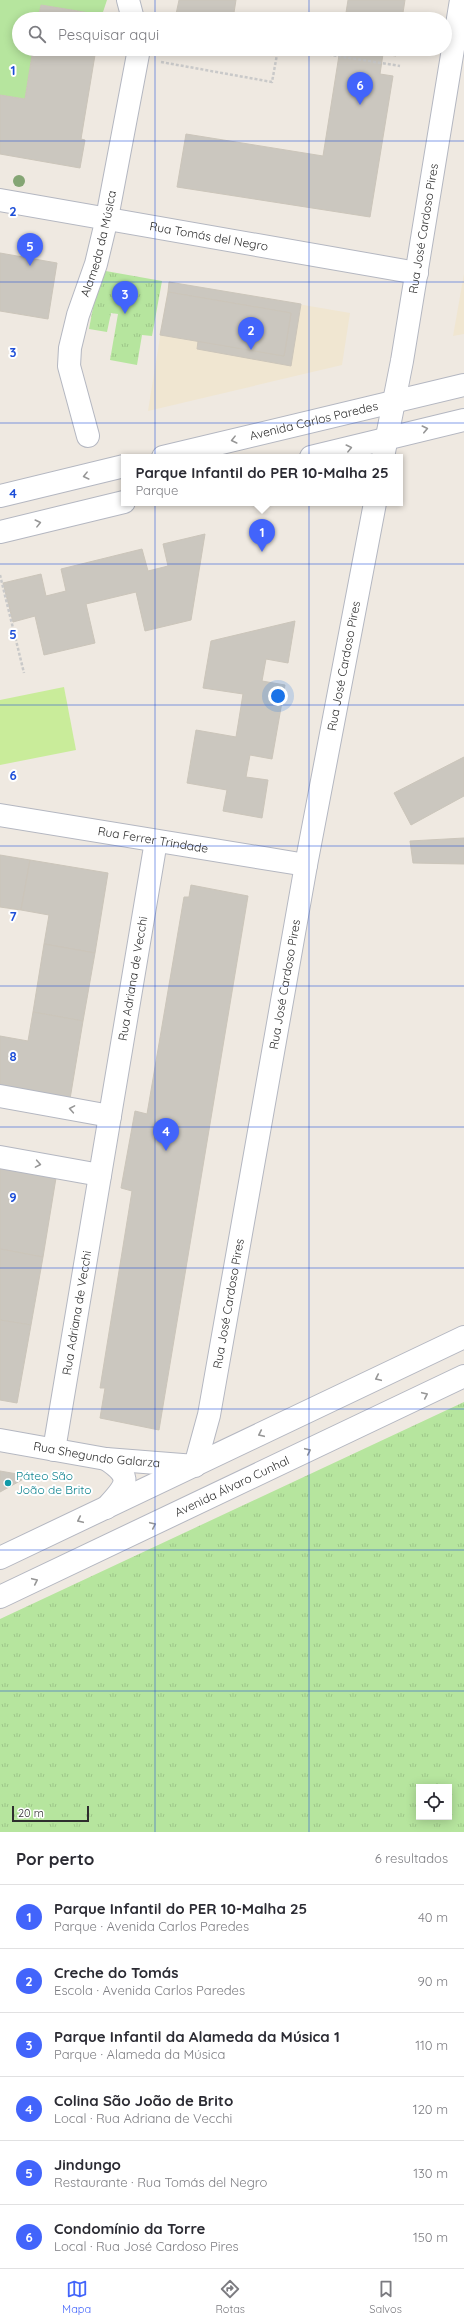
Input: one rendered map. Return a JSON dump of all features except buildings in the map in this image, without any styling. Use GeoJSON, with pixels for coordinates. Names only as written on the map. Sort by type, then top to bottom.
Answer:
{"type":"FeatureCollection","features":[{"type":"Feature","properties":{"kind":"street"},"geometry":{"type":"LineString","coordinates":[[128,0],[131,12]]}},
{"type":"Feature","properties":{"kind":"street","name":"Rua José Cardoso Pires"},"geometry":{"type":"LineString","coordinates":[[452,56],[461,0]]}},
{"type":"Feature","properties":{"kind":"street","name":"Alameda da Música"},"geometry":{"type":"LineString","coordinates":[[88,436],[73,385],[69,366],[70,354],[78,316],[96,264],[107,218],[139,56]]}},
{"type":"Feature","properties":{"kind":"street","name":"Rua José Cardoso Pires"},"geometry":{"type":"LineString","coordinates":[[385,448],[417,273],[452,56]]}},
{"type":"Feature","properties":{"kind":"street","name":"Rua Tomás del Negro"},"geometry":{"type":"LineString","coordinates":[[0,200],[417,273]]}},
{"type":"Feature","properties":{"kind":"street","name":"Avenida Carlos Paredes"},"geometry":{"type":"LineString","coordinates":[[175,454],[464,385]]}},
{"type":"Feature","properties":{"kind":"street"},"geometry":{"type":"LineString","coordinates":[[336,454],[385,448],[464,420]]}},
{"type":"Feature","properties":{"kind":"street"},"geometry":{"type":"LineString","coordinates":[[0,496],[121,467]]}},
{"type":"Feature","properties":{"kind":"street"},"geometry":{"type":"LineString","coordinates":[[0,532],[121,503]]}},
{"type":"Feature","properties":{"kind":"street","name":"Rua José Cardoso Pires"},"geometry":{"type":"LineString","coordinates":[[195,1466],[209,1415],[306,865],[374,506]]}},
{"type":"Feature","properties":{"kind":"street","name":"Rua Ferrer Trindade"},"geometry":{"type":"LineString","coordinates":[[0,815],[306,865]]}},
{"type":"Feature","properties":{"kind":"street","name":"Rua Adriana de Vecchi"},"geometry":{"type":"LineString","coordinates":[[54,1450],[156,841]]}},
{"type":"Feature","properties":{"kind":"street"},"geometry":{"type":"LineString","coordinates":[[0,1096],[110,1116]]}},
{"type":"Feature","properties":{"kind":"street"},"geometry":{"type":"LineString","coordinates":[[0,1157],[100,1175]]}},
{"type":"Feature","properties":{"kind":"street"},"geometry":{"type":"LineString","coordinates":[[0,1558],[464,1338]]}},
{"type":"Feature","properties":{"kind":"street","name":"Avenida Álvaro Cunhal"},"geometry":{"type":"LineString","coordinates":[[0,1597],[464,1376]]}},
{"type":"Feature","properties":{"kind":"street","name":"Rua Shegundo Galarza"},"geometry":{"type":"LineString","coordinates":[[0,1440],[106,1459],[195,1466]]}},
{"type":"Feature","properties":{"kind":"street"},"geometry":{"type":"LineString","coordinates":[[106,1459],[122,1469],[124,1478],[123,1490],[106,1508]]}},
{"type":"Feature","properties":{"kind":"path"},"geometry":{"type":"LineString","coordinates":[[148,56],[272,82],[277,56]]}},
{"type":"Feature","properties":{"kind":"path"},"geometry":{"type":"LineString","coordinates":[[338,56],[400,66]]}},
{"type":"Feature","properties":{"kind":"path"},"geometry":{"type":"LineString","coordinates":[[0,575],[24,673]]}},
{"type":"Feature","properties":{"kind":"shaded area"},"geometry":{"type":"Polygon","coordinates":[[[464,274],[464,334],[453,336],[464,274]]]}},
{"type":"Feature","properties":{"kind":"shaded area"},"geometry":{"type":"Polygon","coordinates":[[[169,282],[350,313],[342,365],[148,411],[169,282]]]}},
{"type":"Feature","properties":{"kind":"green space"},"geometry":{"type":"Polygon","coordinates":[[[0,0],[107,0],[103,12],[84,12],[41,5],[40,12],[12,12],[12,56],[32,56],[25,99],[0,95],[0,0]]]}},
{"type":"Feature","properties":{"kind":"green space"},"geometry":{"type":"Polygon","coordinates":[[[100,270],[162,281],[152,336],[142,335],[137,365],[110,360],[118,314],[111,313],[107,332],[89,329],[100,270]]]}},
{"type":"Feature","properties":{"kind":"green space"},"geometry":{"type":"Polygon","coordinates":[[[64,687],[76,750],[0,765],[0,700],[64,687]]]}},
{"type":"Feature","properties":{"kind":"green space"},"geometry":{"type":"Polygon","coordinates":[[[464,1402],[464,1832],[0,1832],[0,1619],[464,1402]]]}},
{"type":"Feature","properties":{"kind":"place","name":"Condomínio da Torre"},"geometry":{"type":"Point","coordinates":[360,105]}},
{"type":"Feature","properties":{"kind":"place","name":"Jindungo"},"geometry":{"type":"Point","coordinates":[30,266]}},
{"type":"Feature","properties":{"kind":"place","name":"Parque Infantil da Alameda da Música 1"},"geometry":{"type":"Point","coordinates":[125,314]}},
{"type":"Feature","properties":{"kind":"place","name":"Creche do Tomás"},"geometry":{"type":"Point","coordinates":[251,350]}},
{"type":"Feature","properties":{"kind":"place","name":"Parque Infantil do PER 10-Malha 25"},"geometry":{"type":"Point","coordinates":[262,552]}},
{"type":"Feature","properties":{"kind":"place","name":"Colina São João de Brito"},"geometry":{"type":"Point","coordinates":[166,1151]}},
{"type":"Feature","properties":{"kind":"place","name":"Páteo São João de Brito"},"geometry":{"type":"Point","coordinates":[8,1483]}}]}
